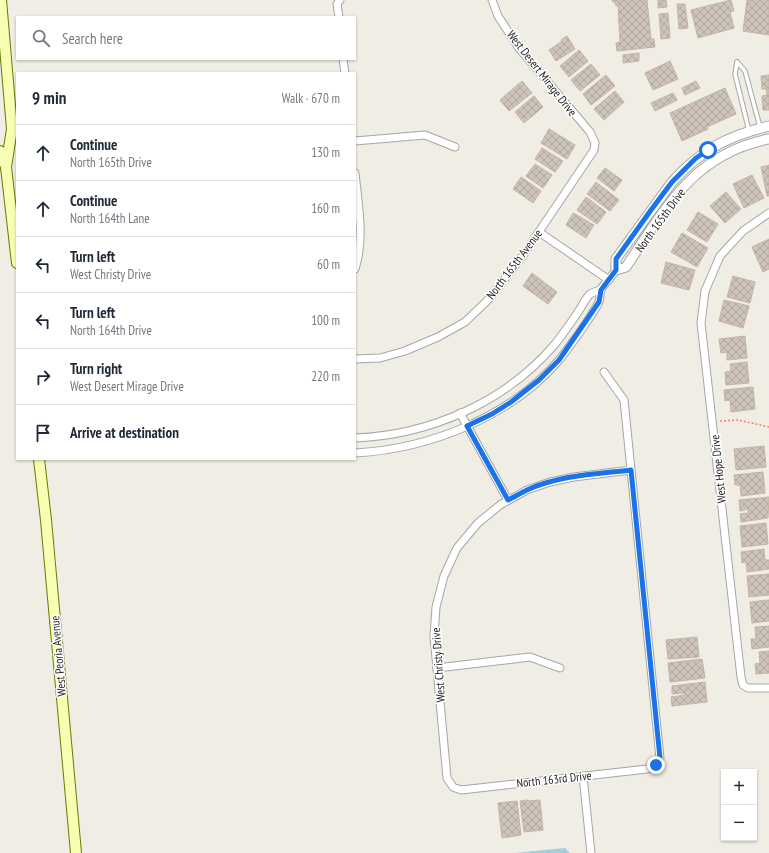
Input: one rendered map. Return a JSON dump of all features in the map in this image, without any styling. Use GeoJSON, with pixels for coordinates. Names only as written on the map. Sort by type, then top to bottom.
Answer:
{"type":"FeatureCollection","features":[{"type":"Feature","properties":{"kind":"main road"},"geometry":{"type":"LineString","coordinates":[[1,0],[12,129],[6,167]]}},
{"type":"Feature","properties":{"kind":"main road"},"geometry":{"type":"LineString","coordinates":[[0,151],[6,167],[16,254]]}},
{"type":"Feature","properties":{"kind":"main road","name":"West Peoria Avenue"},"geometry":{"type":"LineString","coordinates":[[39,460],[46,520],[76,853]]}},
{"type":"Feature","properties":{"kind":"street"},"geometry":{"type":"LineString","coordinates":[[339,16],[338,4],[340,0]]}},
{"type":"Feature","properties":{"kind":"street","name":"West Desert Mirage Drive"},"geometry":{"type":"LineString","coordinates":[[492,0],[498,16],[519,48],[590,132],[595,144]]}},
{"type":"Feature","properties":{"kind":"street"},"geometry":{"type":"LineString","coordinates":[[343,60],[345,72]]}},
{"type":"Feature","properties":{"kind":"street","name":"North 165th Drive"},"geometry":{"type":"LineString","coordinates":[[616,270],[616,259],[672,182],[696,158],[721,142],[749,131],[765,127]]}},
{"type":"Feature","properties":{"kind":"street"},"geometry":{"type":"LineString","coordinates":[[356,141],[425,135],[455,147]]}},
{"type":"Feature","properties":{"kind":"street","name":"North 165th Drive"},"geometry":{"type":"LineString","coordinates":[[601,290],[616,270],[626,267],[672,199],[697,173],[724,154],[736,148],[769,139]]}},
{"type":"Feature","properties":{"kind":"street","name":"North 165th Avenue"},"geometry":{"type":"LineString","coordinates":[[356,360],[380,358],[405,351],[438,337],[465,322],[490,298],[524,254],[594,150],[595,144]]}},
{"type":"Feature","properties":{"kind":"street"},"geometry":{"type":"LineString","coordinates":[[356,182],[360,218],[360,241],[356,266]]}},
{"type":"Feature","properties":{"kind":"street","name":"West Hope Drive"},"geometry":{"type":"LineString","coordinates":[[769,213],[743,231],[720,256],[705,291],[701,324],[741,678],[743,685],[748,688],[769,688]]}},
{"type":"Feature","properties":{"kind":"street"},"geometry":{"type":"LineString","coordinates":[[539,232],[608,280]]}},
{"type":"Feature","properties":{"kind":"street"},"geometry":{"type":"LineString","coordinates":[[356,438],[397,434],[421,428],[460,414],[492,398],[536,364],[554,344],[591,293],[601,290],[599,302],[559,360],[539,380],[505,406],[467,426],[430,441],[379,451],[356,453]]}},
{"type":"Feature","properties":{"kind":"street"},"geometry":{"type":"LineString","coordinates":[[604,372],[624,400],[631,470]]}},
{"type":"Feature","properties":{"kind":"street"},"geometry":{"type":"LineString","coordinates":[[460,414],[508,500]]}},
{"type":"Feature","properties":{"kind":"street","name":"West Christy Drive"},"geometry":{"type":"LineString","coordinates":[[453,787],[447,778],[434,636],[436,607],[444,576],[457,548],[478,523],[500,505],[527,490],[550,482],[574,477],[631,470]]}},
{"type":"Feature","properties":{"kind":"street","name":"North 163rd Drive"},"geometry":{"type":"LineString","coordinates":[[453,787],[460,790],[647,769],[656,765],[660,758],[631,470]]}},
{"type":"Feature","properties":{"kind":"street"},"geometry":{"type":"LineString","coordinates":[[437,668],[530,657],[560,668]]}},
{"type":"Feature","properties":{"kind":"street"},"geometry":{"type":"LineString","coordinates":[[583,776],[591,853]]}},
{"type":"Feature","properties":{"kind":"lane"},"geometry":{"type":"LineString","coordinates":[[749,131],[734,74],[737,62],[745,71],[765,127]]}},
{"type":"Feature","properties":{"kind":"path"},"geometry":{"type":"LineString","coordinates":[[712,421],[738,420],[769,427]]}},
{"type":"Feature","properties":{"kind":"water"},"geometry":{"type":"Polygon","coordinates":[[[565,848],[570,853],[515,853],[565,848]]]}},
{"type":"Feature","properties":{"kind":"building"},"geometry":{"type":"Polygon","coordinates":[[[612,0],[647,0],[651,39],[654,39],[655,47],[617,51],[616,43],[620,42],[618,5],[616,6],[615,2],[612,0]]]}},
{"type":"Feature","properties":{"kind":"building"},"geometry":{"type":"Polygon","coordinates":[[[658,0],[666,0],[667,7],[658,8],[658,0]]]}},
{"type":"Feature","properties":{"kind":"building"},"geometry":{"type":"Polygon","coordinates":[[[731,0],[734,11],[730,12],[734,28],[698,38],[691,10],[731,0]]]}},
{"type":"Feature","properties":{"kind":"building"},"geometry":{"type":"Polygon","coordinates":[[[747,0],[769,0],[769,35],[743,31],[747,0]]]}},
{"type":"Feature","properties":{"kind":"building"},"geometry":{"type":"Polygon","coordinates":[[[677,4],[685,4],[688,28],[679,29],[677,4]]]}},
{"type":"Feature","properties":{"kind":"building"},"geometry":{"type":"Polygon","coordinates":[[[668,13],[670,38],[661,39],[659,14],[668,13]]]}},
{"type":"Feature","properties":{"kind":"building"},"geometry":{"type":"Polygon","coordinates":[[[567,36],[575,49],[556,61],[549,50],[567,36]]]}},
{"type":"Feature","properties":{"kind":"building"},"geometry":{"type":"Polygon","coordinates":[[[579,50],[588,61],[569,77],[560,66],[579,50]]]}},
{"type":"Feature","properties":{"kind":"building"},"geometry":{"type":"Polygon","coordinates":[[[639,53],[639,61],[623,63],[623,55],[639,53]]]}},
{"type":"Feature","properties":{"kind":"building"},"geometry":{"type":"Polygon","coordinates":[[[670,61],[678,79],[653,90],[645,73],[670,61]]]}},
{"type":"Feature","properties":{"kind":"building"},"geometry":{"type":"Polygon","coordinates":[[[591,64],[600,75],[580,91],[571,80],[591,64]]]}},
{"type":"Feature","properties":{"kind":"building"},"geometry":{"type":"Polygon","coordinates":[[[606,75],[615,86],[591,105],[583,94],[606,75]]]}},
{"type":"Feature","properties":{"kind":"building"},"geometry":{"type":"Polygon","coordinates":[[[769,75],[769,110],[763,110],[762,96],[767,95],[766,89],[762,89],[761,76],[769,75]]]}},
{"type":"Feature","properties":{"kind":"building"},"geometry":{"type":"Polygon","coordinates":[[[522,81],[532,93],[509,111],[500,100],[522,81]]]}},
{"type":"Feature","properties":{"kind":"building"},"geometry":{"type":"Polygon","coordinates":[[[696,81],[700,88],[685,95],[682,88],[696,81]]]}},
{"type":"Feature","properties":{"kind":"building"},"geometry":{"type":"Polygon","coordinates":[[[725,88],[736,114],[707,127],[708,129],[682,141],[670,113],[725,88]]]}},
{"type":"Feature","properties":{"kind":"building"},"geometry":{"type":"Polygon","coordinates":[[[615,91],[624,102],[604,120],[594,109],[615,91]]]}},
{"type":"Feature","properties":{"kind":"building"},"geometry":{"type":"Polygon","coordinates":[[[673,93],[677,100],[655,111],[651,103],[673,93]]]}},
{"type":"Feature","properties":{"kind":"building"},"geometry":{"type":"Polygon","coordinates":[[[534,96],[543,107],[524,123],[515,112],[534,96]]]}},
{"type":"Feature","properties":{"kind":"building"},"geometry":{"type":"Polygon","coordinates":[[[549,129],[575,145],[567,159],[541,143],[549,129]]]}},
{"type":"Feature","properties":{"kind":"building"},"geometry":{"type":"Polygon","coordinates":[[[542,148],[563,161],[555,172],[535,159],[542,148]]]}},
{"type":"Feature","properties":{"kind":"building"},"geometry":{"type":"Polygon","coordinates":[[[535,164],[552,175],[543,188],[526,176],[535,164]]]}},
{"type":"Feature","properties":{"kind":"building"},"geometry":{"type":"Polygon","coordinates":[[[769,165],[769,196],[767,196],[761,167],[769,165]]]}},
{"type":"Feature","properties":{"kind":"building"},"geometry":{"type":"Polygon","coordinates":[[[605,168],[622,180],[614,191],[597,178],[605,168]]]}},
{"type":"Feature","properties":{"kind":"building"},"geometry":{"type":"Polygon","coordinates":[[[752,175],[764,198],[744,208],[733,184],[752,175]]]}},
{"type":"Feature","properties":{"kind":"building"},"geometry":{"type":"Polygon","coordinates":[[[521,177],[541,191],[533,203],[513,189],[521,177]]]}},
{"type":"Feature","properties":{"kind":"building"},"geometry":{"type":"Polygon","coordinates":[[[596,182],[619,200],[610,211],[587,194],[596,182]]]}},
{"type":"Feature","properties":{"kind":"building"},"geometry":{"type":"Polygon","coordinates":[[[726,192],[741,209],[725,223],[710,206],[726,192]]]}},
{"type":"Feature","properties":{"kind":"building"},"geometry":{"type":"Polygon","coordinates":[[[586,197],[606,212],[597,224],[577,210],[586,197]]]}},
{"type":"Feature","properties":{"kind":"building"},"geometry":{"type":"Polygon","coordinates":[[[698,212],[718,224],[707,242],[687,230],[698,212]]]}},
{"type":"Feature","properties":{"kind":"building"},"geometry":{"type":"Polygon","coordinates":[[[573,213],[594,225],[586,238],[566,225],[573,213]]]}},
{"type":"Feature","properties":{"kind":"building"},"geometry":{"type":"Polygon","coordinates":[[[682,233],[708,248],[697,267],[671,252],[682,233]]]}},
{"type":"Feature","properties":{"kind":"building"},"geometry":{"type":"Polygon","coordinates":[[[769,239],[769,269],[763,272],[752,247],[769,239]]]}},
{"type":"Feature","properties":{"kind":"building"},"geometry":{"type":"Polygon","coordinates":[[[666,262],[695,270],[689,290],[661,283],[666,262]]]}},
{"type":"Feature","properties":{"kind":"building"},"geometry":{"type":"Polygon","coordinates":[[[532,273],[557,292],[548,304],[523,286],[532,273]]]}},
{"type":"Feature","properties":{"kind":"building"},"geometry":{"type":"Polygon","coordinates":[[[733,276],[755,282],[750,303],[727,297],[733,276]]]}},
{"type":"Feature","properties":{"kind":"building"},"geometry":{"type":"Polygon","coordinates":[[[724,300],[749,306],[743,328],[719,321],[724,300]]]}},
{"type":"Feature","properties":{"kind":"building"},"geometry":{"type":"Polygon","coordinates":[[[745,336],[747,358],[727,360],[727,352],[721,353],[719,339],[745,336]]]}},
{"type":"Feature","properties":{"kind":"building"},"geometry":{"type":"Polygon","coordinates":[[[747,362],[749,383],[726,385],[725,372],[731,371],[730,364],[747,362]]]}},
{"type":"Feature","properties":{"kind":"building"},"geometry":{"type":"Polygon","coordinates":[[[753,387],[755,409],[731,412],[730,400],[725,401],[724,390],[753,387]]]}},
{"type":"Feature","properties":{"kind":"building"},"geometry":{"type":"Polygon","coordinates":[[[764,446],[766,467],[736,470],[734,449],[764,446]]]}},
{"type":"Feature","properties":{"kind":"building"},"geometry":{"type":"Polygon","coordinates":[[[763,472],[765,493],[741,496],[740,485],[735,485],[734,475],[763,472]]]}},
{"type":"Feature","properties":{"kind":"building"},"geometry":{"type":"Polygon","coordinates":[[[769,497],[768,518],[741,522],[740,514],[748,513],[748,509],[740,511],[739,500],[769,497]]]}},
{"type":"Feature","properties":{"kind":"building"},"geometry":{"type":"Polygon","coordinates":[[[766,523],[768,544],[742,547],[740,526],[766,523]]]}},
{"type":"Feature","properties":{"kind":"building"},"geometry":{"type":"Polygon","coordinates":[[[764,549],[765,560],[769,560],[769,569],[747,572],[746,562],[742,563],[741,552],[764,549]]]}},
{"type":"Feature","properties":{"kind":"building"},"geometry":{"type":"Polygon","coordinates":[[[769,574],[769,595],[749,597],[747,576],[769,574]]]}},
{"type":"Feature","properties":{"kind":"building"},"geometry":{"type":"Polygon","coordinates":[[[769,600],[769,621],[752,623],[750,602],[769,600]]]}},
{"type":"Feature","properties":{"kind":"building"},"geometry":{"type":"Polygon","coordinates":[[[769,626],[769,647],[752,649],[751,639],[756,639],[755,627],[769,626]]]}},
{"type":"Feature","properties":{"kind":"building"},"geometry":{"type":"Polygon","coordinates":[[[697,637],[699,657],[668,659],[666,640],[697,637]]]}},
{"type":"Feature","properties":{"kind":"building"},"geometry":{"type":"Polygon","coordinates":[[[769,651],[769,673],[756,674],[755,664],[760,663],[759,652],[769,651]]]}},
{"type":"Feature","properties":{"kind":"building"},"geometry":{"type":"Polygon","coordinates":[[[702,659],[705,678],[670,682],[668,663],[702,659]]]}},
{"type":"Feature","properties":{"kind":"building"},"geometry":{"type":"Polygon","coordinates":[[[705,682],[707,702],[672,706],[671,697],[685,695],[684,693],[672,694],[672,686],[705,682]]]}},
{"type":"Feature","properties":{"kind":"building"},"geometry":{"type":"Polygon","coordinates":[[[540,800],[543,830],[524,832],[520,801],[540,800]]]}},
{"type":"Feature","properties":{"kind":"building"},"geometry":{"type":"Polygon","coordinates":[[[517,801],[521,835],[502,838],[498,803],[517,801]]]}},
{"type":"Feature","properties":{"kind":"route"},"geometry":{"type":"LineString","coordinates":[[656,765],[660,758],[631,470],[574,477],[550,482],[527,490],[508,500],[467,426],[492,414],[511,402],[539,380],[559,360],[599,302],[601,290],[616,270],[616,259],[672,182],[696,158],[708,150]]}}]}
